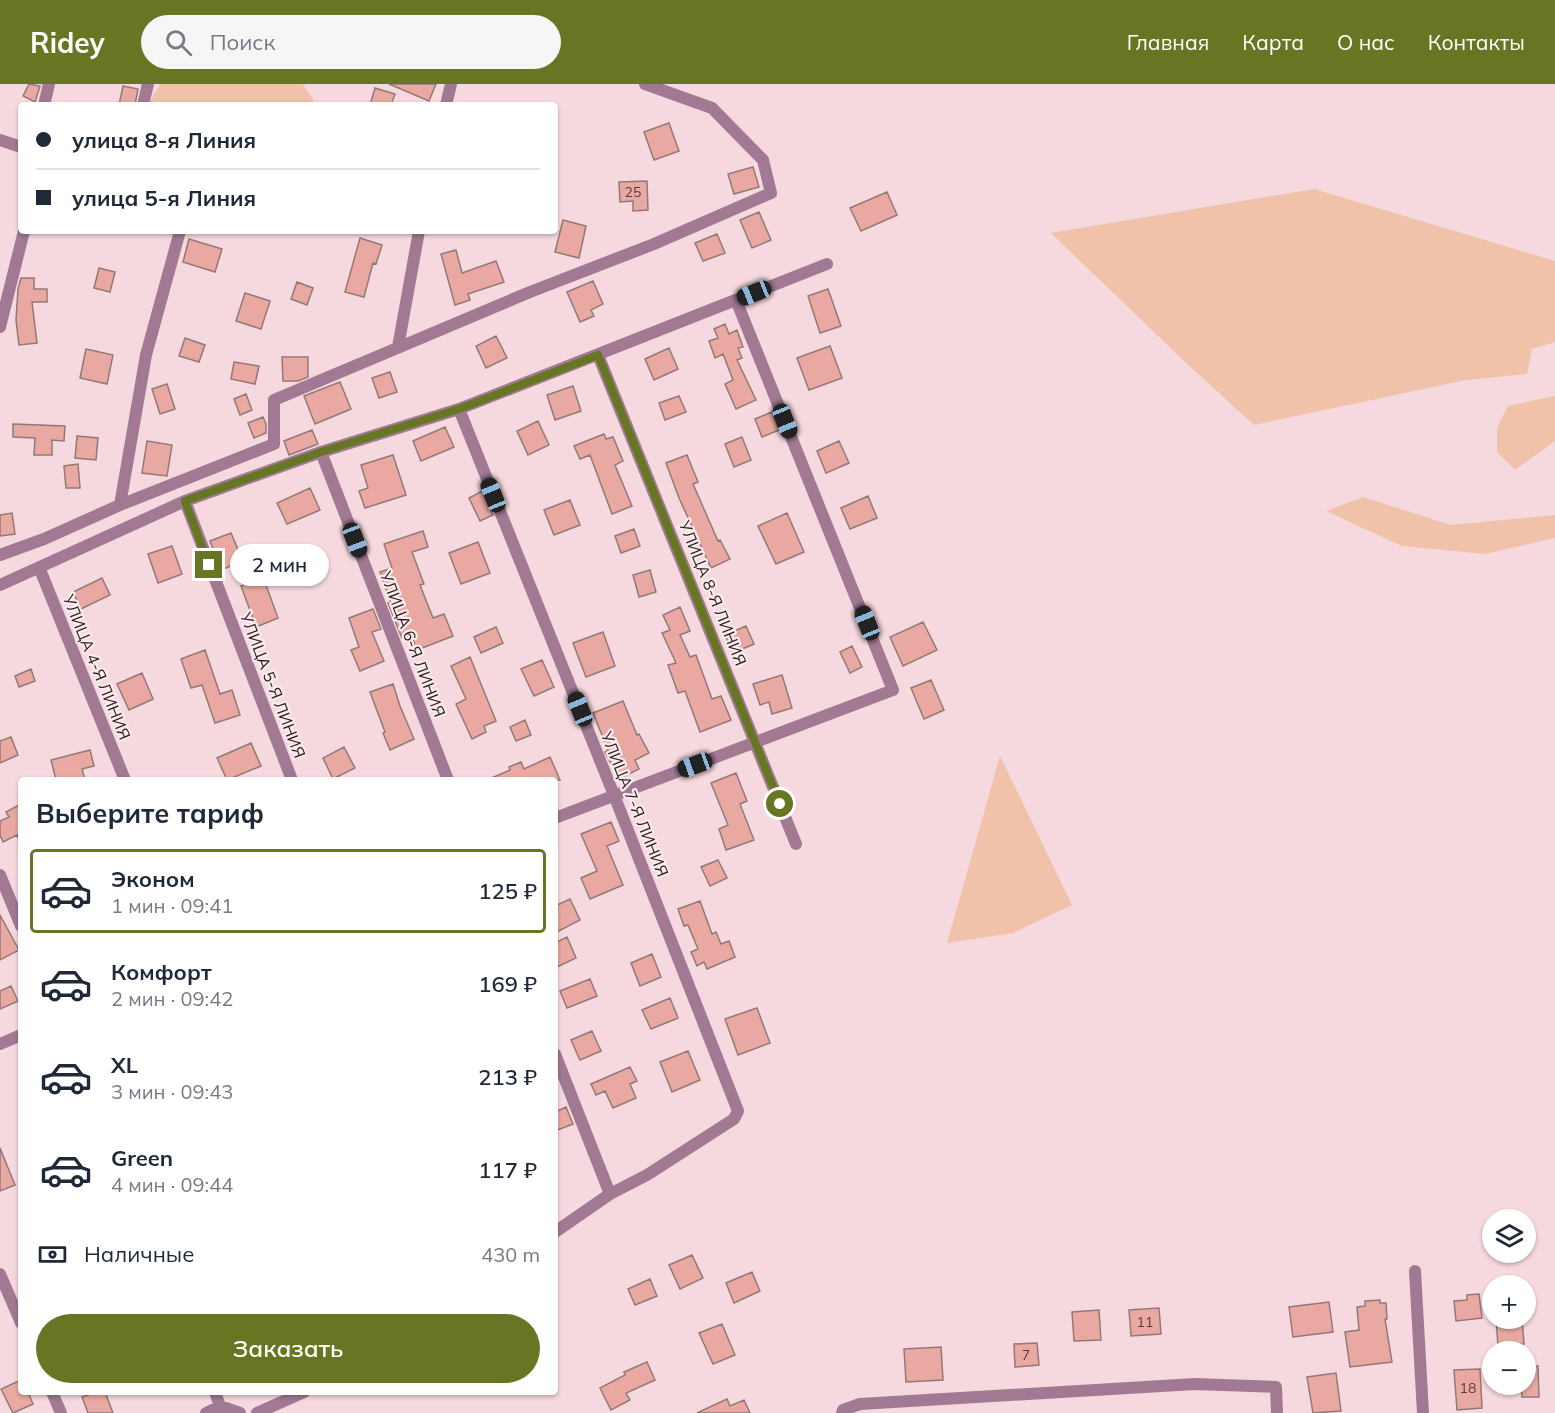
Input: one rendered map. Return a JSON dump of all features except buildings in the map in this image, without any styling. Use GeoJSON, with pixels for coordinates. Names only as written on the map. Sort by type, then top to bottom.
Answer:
{"type":"FeatureCollection","features":[{"type":"Feature","properties":{"kind":"street"},"geometry":{"type":"LineString","coordinates":[[45,102],[49,84]]}},
{"type":"Feature","properties":{"kind":"street"},"geometry":{"type":"LineString","coordinates":[[144,102],[147,84]]}},
{"type":"Feature","properties":{"kind":"street"},"geometry":{"type":"LineString","coordinates":[[447,102],[451,84]]}},
{"type":"Feature","properties":{"kind":"street"},"geometry":{"type":"LineString","coordinates":[[0,555],[274,444],[274,400],[530,292],[654,244],[771,193],[763,160],[712,108],[645,84]]}},
{"type":"Feature","properties":{"kind":"street"},"geometry":{"type":"LineString","coordinates":[[0,140],[18,146]]}},
{"type":"Feature","properties":{"kind":"street"},"geometry":{"type":"LineString","coordinates":[[0,327],[23,234]]}},
{"type":"Feature","properties":{"kind":"street"},"geometry":{"type":"LineString","coordinates":[[120,505],[146,355],[179,234]]}},
{"type":"Feature","properties":{"kind":"street"},"geometry":{"type":"LineString","coordinates":[[398,347],[418,234]]}},
{"type":"Feature","properties":{"kind":"street"},"geometry":{"type":"LineString","coordinates":[[0,585],[185,501],[321,452],[459,409],[827,264]]}},
{"type":"Feature","properties":{"kind":"street"},"geometry":{"type":"LineString","coordinates":[[558,817],[893,690],[736,300]]}},
{"type":"Feature","properties":{"kind":"street","name":"УЛИЦА 8-Я ЛИНИЯ"},"geometry":{"type":"LineString","coordinates":[[598,355],[796,844]]}},
{"type":"Feature","properties":{"kind":"street","name":"УЛИЦА 7-Я ЛИНИЯ"},"geometry":{"type":"LineString","coordinates":[[459,409],[738,1112],[734,1119],[647,1175],[610,1194]]}},
{"type":"Feature","properties":{"kind":"street","name":"УЛИЦА 6-Я ЛИНИЯ"},"geometry":{"type":"LineString","coordinates":[[321,452],[447,777]]}},
{"type":"Feature","properties":{"kind":"street","name":"УЛИЦА 5-Я ЛИНИЯ"},"geometry":{"type":"LineString","coordinates":[[185,501],[291,777]]}},
{"type":"Feature","properties":{"kind":"street","name":"УЛИЦА 4-Я ЛИНИЯ"},"geometry":{"type":"LineString","coordinates":[[39,567],[124,777]]}},
{"type":"Feature","properties":{"kind":"street"},"geometry":{"type":"LineString","coordinates":[[0,875],[18,919]]}},
{"type":"Feature","properties":{"kind":"street"},"geometry":{"type":"LineString","coordinates":[[0,1044],[18,1036]]}},
{"type":"Feature","properties":{"kind":"street"},"geometry":{"type":"LineString","coordinates":[[558,1062],[610,1194],[558,1230]]}},
{"type":"Feature","properties":{"kind":"street"},"geometry":{"type":"LineString","coordinates":[[1414,1271],[1423,1413]]}},
{"type":"Feature","properties":{"kind":"street"},"geometry":{"type":"LineString","coordinates":[[0,1274],[18,1316]]}},
{"type":"Feature","properties":{"kind":"street"},"geometry":{"type":"LineString","coordinates":[[843,1411],[860,1404],[1195,1384],[1276,1387],[1277,1413]]}},
{"type":"Feature","properties":{"kind":"street"},"geometry":{"type":"LineString","coordinates":[[53,1395],[61,1413]]}},
{"type":"Feature","properties":{"kind":"street"},"geometry":{"type":"LineString","coordinates":[[216,1395],[220,1406]]}},
{"type":"Feature","properties":{"kind":"street"},"geometry":{"type":"LineString","coordinates":[[256,1413],[297,1395]]}},
{"type":"Feature","properties":{"kind":"street"},"geometry":{"type":"LineString","coordinates":[[206,1413],[220,1406],[240,1413]]}},
{"type":"Feature","properties":{"kind":"shaded area"},"geometry":{"type":"Polygon","coordinates":[[[160,84],[303,84],[314,102],[150,102],[160,84]]]}},
{"type":"Feature","properties":{"kind":"shaded area"},"geometry":{"type":"Polygon","coordinates":[[[1314,189],[1555,261],[1555,342],[1532,349],[1527,374],[1466,380],[1254,425],[1051,233],[1314,189]]]}},
{"type":"Feature","properties":{"kind":"shaded area"},"geometry":{"type":"Polygon","coordinates":[[[1555,396],[1555,441],[1515,470],[1497,452],[1497,428],[1508,406],[1555,396]]]}},
{"type":"Feature","properties":{"kind":"shaded area"},"geometry":{"type":"Polygon","coordinates":[[[1363,497],[1451,525],[1555,515],[1555,538],[1485,554],[1402,546],[1326,511],[1363,497]]]}},
{"type":"Feature","properties":{"kind":"shaded area"},"geometry":{"type":"Polygon","coordinates":[[[1000,756],[1072,905],[1013,933],[947,943],[1000,756]]]}},
{"type":"Feature","properties":{"kind":"route"},"geometry":{"type":"LineString","coordinates":[[209,565],[185,501],[321,452],[459,409],[598,355],[780,804]]}}]}
